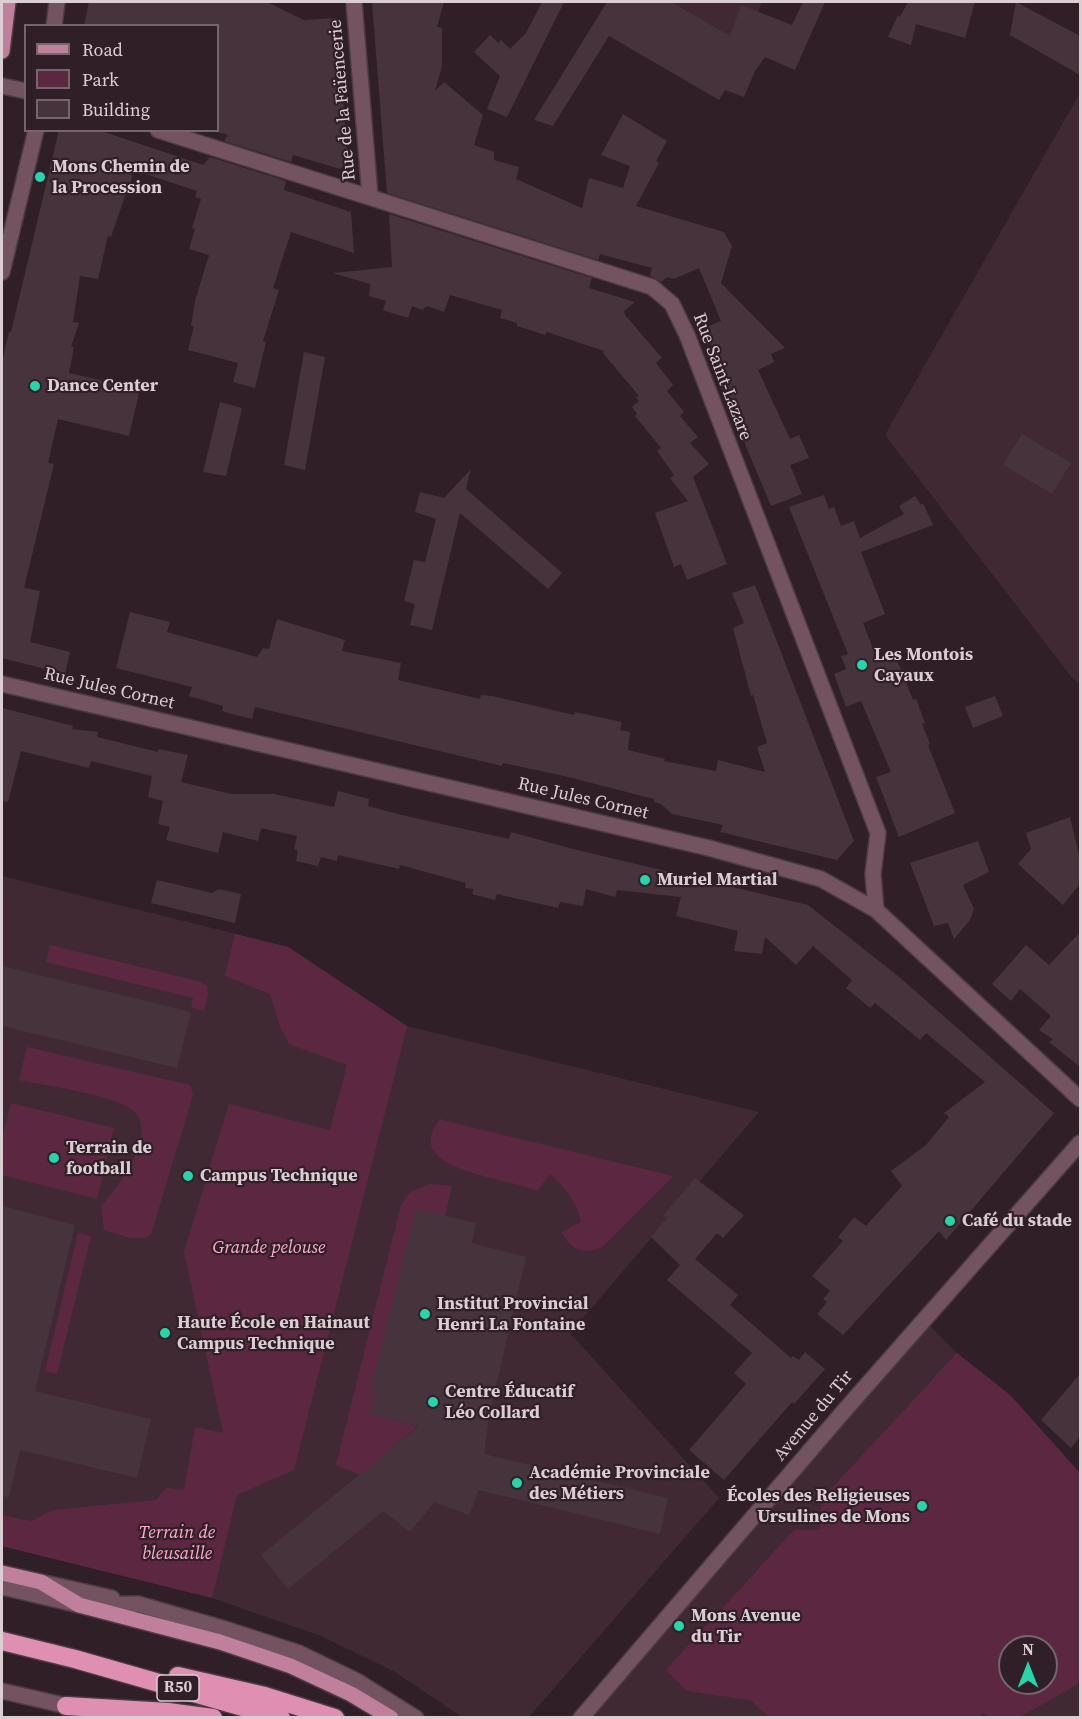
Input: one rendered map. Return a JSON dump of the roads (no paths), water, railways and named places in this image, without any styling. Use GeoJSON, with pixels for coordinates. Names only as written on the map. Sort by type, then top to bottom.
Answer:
{"type":"FeatureCollection","features":[{"type":"Feature","properties":{"kind":"highway","name":"R50"},"geometry":{"type":"LineString","coordinates":[[2,1641],[75,1659],[281,1718]]}},
{"type":"Feature","properties":{"kind":"highway"},"geometry":{"type":"LineString","coordinates":[[75,1659],[151,1669],[266,1696],[335,1718]]}},
{"type":"Feature","properties":{"kind":"highway"},"geometry":{"type":"LineString","coordinates":[[66,1706],[168,1712],[213,1718]]}},
{"type":"Feature","properties":{"kind":"main road"},"geometry":{"type":"LineString","coordinates":[[2,51],[8,2]]}},
{"type":"Feature","properties":{"kind":"main road"},"geometry":{"type":"LineString","coordinates":[[2,1573],[41,1582],[79,1605],[220,1642],[291,1666],[351,1694],[391,1718]]}},
{"type":"Feature","properties":{"kind":"street"},"geometry":{"type":"LineString","coordinates":[[54,24],[57,2]]}},
{"type":"Feature","properties":{"kind":"street","name":"Rue de la Faïencerie"},"geometry":{"type":"LineString","coordinates":[[354,2],[370,196]]}},
{"type":"Feature","properties":{"kind":"street"},"geometry":{"type":"LineString","coordinates":[[2,86],[24,91]]}},
{"type":"Feature","properties":{"kind":"street"},"geometry":{"type":"LineString","coordinates":[[2,272],[36,132]]}},
{"type":"Feature","properties":{"kind":"street","name":"Rue Saint-Lazare"},"geometry":{"type":"LineString","coordinates":[[164,132],[652,287],[672,304],[687,335],[878,833],[873,874],[876,910]]}},
{"type":"Feature","properties":{"kind":"street","name":"Rue Jules Cornet"},"geometry":{"type":"LineString","coordinates":[[2,684],[709,848],[821,879],[876,910],[1080,1100]]}},
{"type":"Feature","properties":{"kind":"street","name":"Avenue du Tir"},"geometry":{"type":"LineString","coordinates":[[581,1718],[844,1411],[1080,1143]]}},
{"type":"Feature","properties":{"kind":"street"},"geometry":{"type":"LineString","coordinates":[[41,1582],[138,1604],[299,1653],[357,1681],[416,1718]]}},
{"type":"Feature","properties":{"kind":"street"},"geometry":{"type":"LineString","coordinates":[[2,1587],[79,1605],[138,1604]]}},
{"type":"Feature","properties":{"kind":"street"},"geometry":{"type":"LineString","coordinates":[[2,1691],[117,1718]]}},
{"type":"Feature","properties":{"kind":"place","name":"Mons Chemin de la Procession"},"geometry":{"type":"Point","coordinates":[40,177]}},
{"type":"Feature","properties":{"kind":"place","name":"Dance Center"},"geometry":{"type":"Point","coordinates":[35,386]}},
{"type":"Feature","properties":{"kind":"place","name":"Les Montois Cayaux"},"geometry":{"type":"Point","coordinates":[862,665]}},
{"type":"Feature","properties":{"kind":"place","name":"Muriel Martial"},"geometry":{"type":"Point","coordinates":[645,880]}},
{"type":"Feature","properties":{"kind":"place","name":"Terrain de football"},"geometry":{"type":"Point","coordinates":[54,1158]}},
{"type":"Feature","properties":{"kind":"place","name":"Campus Technique"},"geometry":{"type":"Point","coordinates":[188,1176]}},
{"type":"Feature","properties":{"kind":"place","name":"Café du stade"},"geometry":{"type":"Point","coordinates":[950,1221]}},
{"type":"Feature","properties":{"kind":"place","name":"Institut Provincial Henri La Fontaine"},"geometry":{"type":"Point","coordinates":[425,1314]}},
{"type":"Feature","properties":{"kind":"place","name":"Haute École en Hainaut Campus Technique"},"geometry":{"type":"Point","coordinates":[165,1333]}},
{"type":"Feature","properties":{"kind":"place","name":"Centre Éducatif Léo Collard"},"geometry":{"type":"Point","coordinates":[433,1402]}},
{"type":"Feature","properties":{"kind":"place","name":"Académie Provinciale des Métiers"},"geometry":{"type":"Point","coordinates":[517,1483]}},
{"type":"Feature","properties":{"kind":"place","name":"Écoles des Religieuses Ursulines de Mons"},"geometry":{"type":"Point","coordinates":[922,1506]}},
{"type":"Feature","properties":{"kind":"place","name":"Mons Avenue du Tir"},"geometry":{"type":"Point","coordinates":[679,1626]}},
{"type":"Feature","properties":{"kind":"park label","name":"Grande pelouse"},"geometry":{"type":"Point","coordinates":[269,1248]}},
{"type":"Feature","properties":{"kind":"park label","name":"Terrain de bleusaille"},"geometry":{"type":"Point","coordinates":[177,1543]}}]}
